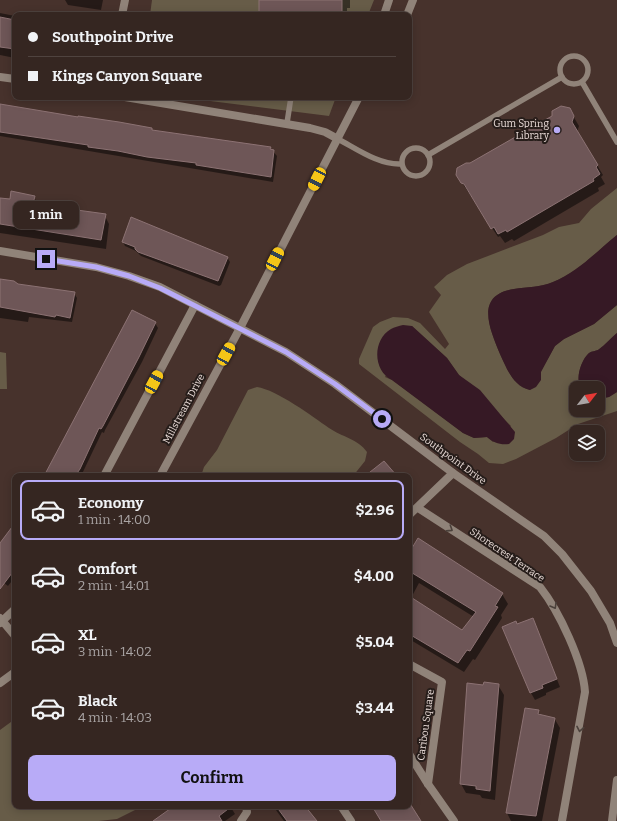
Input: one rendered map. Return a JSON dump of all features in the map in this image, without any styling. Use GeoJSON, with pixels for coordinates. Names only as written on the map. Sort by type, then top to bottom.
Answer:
{"type":"FeatureCollection","features":[{"type":"Feature","properties":{"kind":"street"},"geometry":{"type":"LineString","coordinates":[[123,12],[125,0]]}},
{"type":"Feature","properties":{"kind":"street"},"geometry":{"type":"LineString","coordinates":[[385,12],[389,0]]}},
{"type":"Feature","properties":{"kind":"street"},"geometry":{"type":"LineString","coordinates":[[408,12],[413,0]]}},
{"type":"Feature","properties":{"kind":"street"},"geometry":{"type":"LineString","coordinates":[[0,77],[12,79]]}},
{"type":"Feature","properties":{"kind":"street"},"geometry":{"type":"LineString","coordinates":[[142,100],[310,128],[324,132],[338,139]]}},
{"type":"Feature","properties":{"kind":"street","name":"Millstream Drive"},"geometry":{"type":"LineString","coordinates":[[162,473],[240,328],[358,100]]}},
{"type":"Feature","properties":{"kind":"street","name":"Southpoint Drive"},"geometry":{"type":"LineString","coordinates":[[0,251],[96,267],[129,276],[160,288],[286,352],[335,384],[453,473],[544,536],[562,554],[591,591],[610,623],[617,643]]}},
{"type":"Feature","properties":{"kind":"street"},"geometry":{"type":"LineString","coordinates":[[106,473],[195,305]]}},
{"type":"Feature","properties":{"kind":"street"},"geometry":{"type":"LineString","coordinates":[[412,513],[453,473]]}},
{"type":"Feature","properties":{"kind":"street","name":"Shorecrest Terrace"},"geometry":{"type":"LineString","coordinates":[[418,508],[540,587],[551,601],[561,618],[585,679],[586,692],[562,821]]}},
{"type":"Feature","properties":{"kind":"street"},"geometry":{"type":"LineString","coordinates":[[12,612],[1,621],[12,633]]}},
{"type":"Feature","properties":{"kind":"street","name":"Caribou Square"},"geometry":{"type":"LineString","coordinates":[[412,666],[442,682],[428,784]]}},
{"type":"Feature","properties":{"kind":"street"},"geometry":{"type":"LineString","coordinates":[[0,683],[12,674]]}},
{"type":"Feature","properties":{"kind":"street"},"geometry":{"type":"LineString","coordinates":[[412,759],[454,821]]}},
{"type":"Feature","properties":{"kind":"street"},"geometry":{"type":"LineString","coordinates":[[612,821],[617,780]]}},
{"type":"Feature","properties":{"kind":"street"},"geometry":{"type":"LineString","coordinates":[[241,821],[247,812],[246,809]]}},
{"type":"Feature","properties":{"kind":"street"},"geometry":{"type":"LineString","coordinates":[[343,809],[351,821]]}},
{"type":"Feature","properties":{"kind":"lane"},"geometry":{"type":"LineString","coordinates":[[576,56],[584,59],[589,67],[587,77],[582,82],[574,84],[570,83],[562,77],[560,68],[564,60],[576,56]]}},
{"type":"Feature","properties":{"kind":"lane"},"geometry":{"type":"LineString","coordinates":[[428,155],[562,77]]}},
{"type":"Feature","properties":{"kind":"lane"},"geometry":{"type":"LineString","coordinates":[[582,82],[617,142]]}},
{"type":"Feature","properties":{"kind":"lane"},"geometry":{"type":"LineString","coordinates":[[287,124],[291,100]]}},
{"type":"Feature","properties":{"kind":"lane"},"geometry":{"type":"LineString","coordinates":[[338,139],[376,159],[389,164],[401,164]]}},
{"type":"Feature","properties":{"kind":"lane"},"geometry":{"type":"LineString","coordinates":[[412,148],[421,149],[428,155],[430,160],[428,170],[421,176],[411,176],[406,174],[401,164],[405,153],[412,148]]}},
{"type":"Feature","properties":{"kind":"shaded area"},"geometry":{"type":"Polygon","coordinates":[[[152,0],[374,0],[369,12],[150,12],[152,0]]]}},
{"type":"Feature","properties":{"kind":"shaded area"},"geometry":{"type":"Polygon","coordinates":[[[202,100],[335,100],[329,116],[202,100]]]}},
{"type":"Feature","properties":{"kind":"shaded area"},"geometry":{"type":"Polygon","coordinates":[[[617,188],[617,235],[587,261],[562,278],[544,285],[502,292],[494,298],[489,306],[489,324],[500,354],[511,376],[519,385],[530,390],[555,346],[564,339],[594,324],[617,305],[617,333],[598,350],[589,353],[586,356],[581,365],[579,381],[569,381],[569,417],[599,417],[576,425],[569,425],[569,430],[516,459],[503,464],[489,463],[359,364],[359,359],[373,327],[380,322],[393,317],[408,318],[420,323],[445,349],[449,344],[429,312],[441,295],[434,287],[447,275],[467,264],[543,235],[559,227],[579,223],[591,209],[617,188]],[[412,326],[385,377],[392,380],[463,433],[474,438],[487,437],[493,442],[511,426],[459,375],[447,358],[412,326]]]}},
{"type":"Feature","properties":{"kind":"shaded area"},"geometry":{"type":"Polygon","coordinates":[[[617,235],[617,305],[594,324],[564,339],[555,346],[541,372],[541,380],[536,387],[530,390],[519,385],[508,371],[489,324],[489,306],[494,298],[502,292],[544,285],[562,278],[587,261],[617,235]]]}},
{"type":"Feature","properties":{"kind":"shaded area"},"geometry":{"type":"Polygon","coordinates":[[[403,325],[412,326],[447,358],[459,375],[480,390],[515,432],[514,439],[509,444],[497,443],[487,437],[474,438],[463,433],[386,376],[378,363],[377,355],[380,340],[392,328],[403,325]]]}},
{"type":"Feature","properties":{"kind":"shaded area"},"geometry":{"type":"Polygon","coordinates":[[[617,333],[617,392],[605,398],[605,381],[579,381],[581,365],[586,356],[603,346],[617,333]]]}},
{"type":"Feature","properties":{"kind":"shaded area"},"geometry":{"type":"Polygon","coordinates":[[[0,352],[6,353],[7,389],[0,389],[0,352]]]}},
{"type":"Feature","properties":{"kind":"shaded area"},"geometry":{"type":"Polygon","coordinates":[[[257,387],[274,393],[334,431],[350,438],[367,452],[365,461],[355,473],[202,473],[204,467],[217,450],[248,390],[257,387]]]}},
{"type":"Feature","properties":{"kind":"shaded area"},"geometry":{"type":"Polygon","coordinates":[[[617,392],[617,411],[605,415],[605,398],[617,392]]]}},
{"type":"Feature","properties":{"kind":"shaded area"},"geometry":{"type":"Polygon","coordinates":[[[12,721],[12,809],[137,809],[117,819],[99,821],[0,821],[0,730],[12,721]]]}},
{"type":"Feature","properties":{"kind":"building"},"geometry":{"type":"Polygon","coordinates":[[[259,0],[342,0],[342,12],[259,12],[259,0]]]}},
{"type":"Feature","properties":{"kind":"building"},"geometry":{"type":"Polygon","coordinates":[[[0,17],[12,19],[12,49],[0,47],[0,17]]]}},
{"type":"Feature","properties":{"kind":"building"},"geometry":{"type":"Polygon","coordinates":[[[0,104],[119,122],[152,128],[152,130],[271,147],[270,149],[274,150],[271,177],[196,165],[196,163],[147,157],[88,147],[88,145],[0,132],[0,104]]]}},
{"type":"Feature","properties":{"kind":"building"},"geometry":{"type":"Polygon","coordinates":[[[561,106],[570,108],[574,116],[572,122],[598,165],[596,167],[600,174],[593,179],[594,181],[507,232],[506,230],[498,234],[494,227],[491,229],[464,184],[461,183],[456,175],[457,168],[466,163],[470,163],[552,116],[552,111],[561,106]]]}},
{"type":"Feature","properties":{"kind":"building"},"geometry":{"type":"Polygon","coordinates":[[[11,191],[35,196],[33,204],[106,214],[101,240],[0,224],[0,198],[10,199],[11,191]]]}},
{"type":"Feature","properties":{"kind":"building"},"geometry":{"type":"Polygon","coordinates":[[[131,217],[228,257],[218,281],[138,252],[135,247],[122,242],[131,217]]]}},
{"type":"Feature","properties":{"kind":"building"},"geometry":{"type":"Polygon","coordinates":[[[0,279],[14,281],[18,284],[75,292],[70,318],[56,315],[55,317],[0,307],[0,279]]]}},
{"type":"Feature","properties":{"kind":"building"},"geometry":{"type":"Polygon","coordinates":[[[132,310],[156,322],[103,426],[101,429],[99,428],[77,473],[46,473],[132,310]]]}},
{"type":"Feature","properties":{"kind":"building"},"geometry":{"type":"Polygon","coordinates":[[[384,461],[394,473],[369,473],[384,461]]]}},
{"type":"Feature","properties":{"kind":"building"},"geometry":{"type":"Polygon","coordinates":[[[12,527],[12,573],[0,589],[0,543],[12,527]]]}},
{"type":"Feature","properties":{"kind":"building"},"geometry":{"type":"Polygon","coordinates":[[[418,538],[503,593],[495,606],[498,607],[470,651],[467,650],[458,663],[412,636],[412,598],[462,630],[476,612],[412,573],[412,548],[418,538]]]}},
{"type":"Feature","properties":{"kind":"building"},"geometry":{"type":"Polygon","coordinates":[[[533,618],[557,679],[542,685],[543,688],[530,693],[502,627],[516,621],[517,624],[533,618]]]}},
{"type":"Feature","properties":{"kind":"building"},"geometry":{"type":"Polygon","coordinates":[[[484,682],[499,684],[490,791],[476,789],[476,786],[460,784],[467,683],[483,685],[484,682]]]}},
{"type":"Feature","properties":{"kind":"building"},"geometry":{"type":"Polygon","coordinates":[[[525,708],[539,710],[538,714],[555,718],[536,816],[506,813],[525,708]]]}},
{"type":"Feature","properties":{"kind":"building"},"geometry":{"type":"Polygon","coordinates":[[[412,807],[421,821],[381,821],[374,809],[412,809],[412,807]]]}},
{"type":"Feature","properties":{"kind":"building"},"geometry":{"type":"Polygon","coordinates":[[[170,809],[228,809],[219,816],[222,821],[153,821],[170,809]]]}},
{"type":"Feature","properties":{"kind":"building"},"geometry":{"type":"Polygon","coordinates":[[[278,809],[307,809],[317,821],[287,821],[278,809]]]}},
{"type":"Feature","properties":{"kind":"place","name":"Gum Spring Library"},"geometry":{"type":"Point","coordinates":[557,130]}},
{"type":"Feature","properties":{"kind":"route"},"geometry":{"type":"LineString","coordinates":[[46,259],[96,267],[129,276],[160,288],[286,352],[335,384],[382,419]]}}]}
